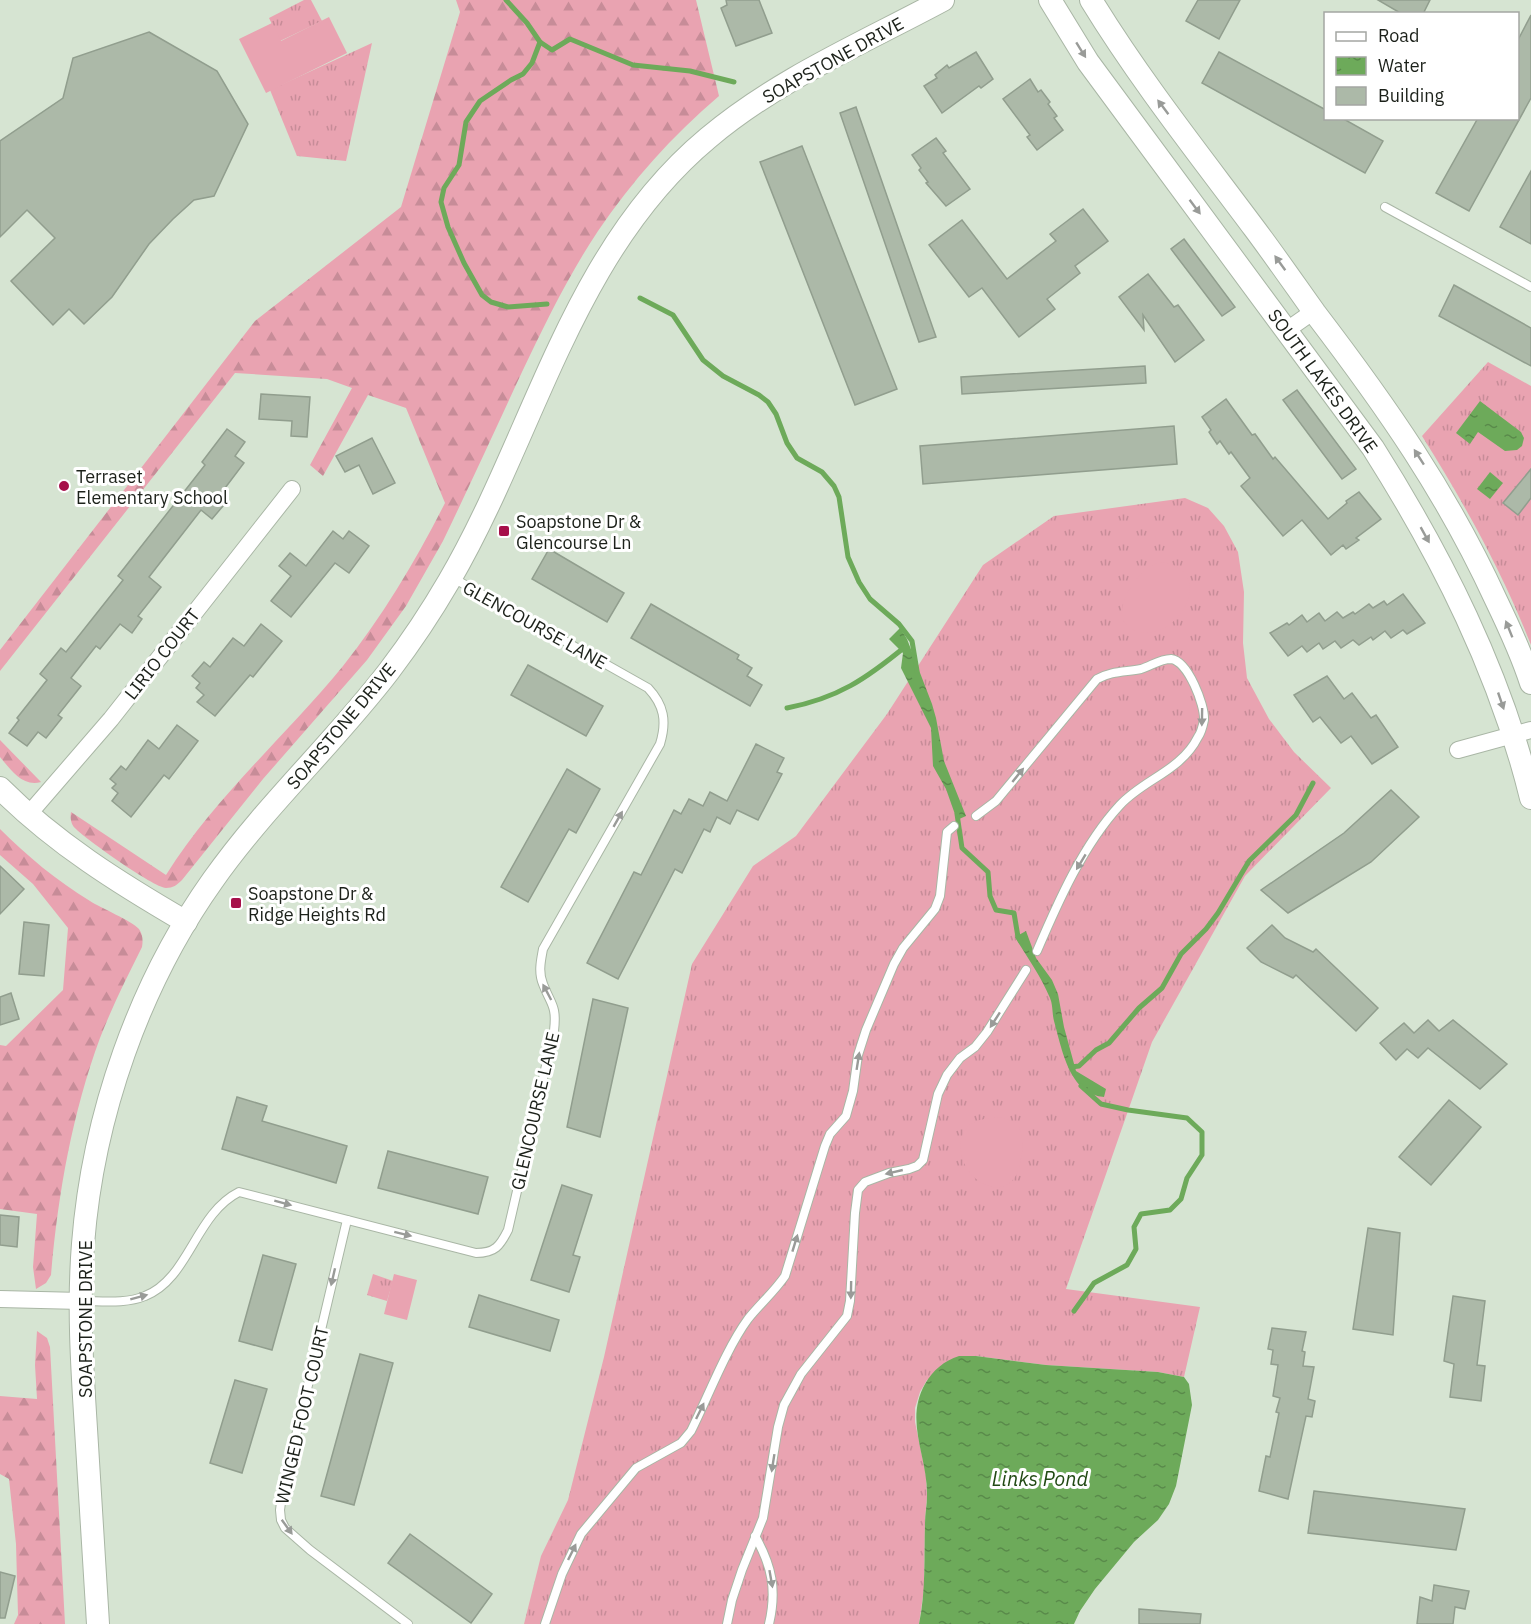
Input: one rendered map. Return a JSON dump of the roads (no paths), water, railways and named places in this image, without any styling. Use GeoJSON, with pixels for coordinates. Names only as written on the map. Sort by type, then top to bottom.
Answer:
{"type":"FeatureCollection","features":[{"type":"Feature","properties":{"kind":"street","name":"SOAPSTONE DRIVE"},"geometry":{"type":"LineString","coordinates":[[98,1624],[82,1353],[83,1242],[104,1124],[117,1075],[142,1010],[186,922],[215,877],[245,838],[389,671],[422,624],[451,578],[484,512],[581,302],[620,237],[651,197],[703,142],[748,107],[811,69],[943,0]]}},
{"type":"Feature","properties":{"kind":"street","name":"SOUTH LAKES DRIVE"},"geometry":{"type":"LineString","coordinates":[[1050,0],[1088,62],[1373,448],[1409,506],[1465,611],[1488,668],[1522,732],[1531,798]]}},
{"type":"Feature","properties":{"kind":"street","name":"SOUTH LAKES DRIVE"},"geometry":{"type":"LineString","coordinates":[[1090,0],[1146,85],[1388,411],[1450,508],[1484,573],[1531,683]]}},
{"type":"Feature","properties":{"kind":"street"},"geometry":{"type":"LineString","coordinates":[[1287,330],[1314,311]]}},
{"type":"Feature","properties":{"kind":"street","name":"LIRIO COURT"},"geometry":{"type":"LineString","coordinates":[[28,814],[111,719],[292,489]]}},
{"type":"Feature","properties":{"kind":"street"},"geometry":{"type":"LineString","coordinates":[[1458,750],[1522,732]]}},
{"type":"Feature","properties":{"kind":"street"},"geometry":{"type":"LineString","coordinates":[[0,788],[64,844],[106,874],[186,922]]}},
{"type":"Feature","properties":{"kind":"street"},"geometry":{"type":"LineString","coordinates":[[0,1299],[81,1301]]}},
{"type":"Feature","properties":{"kind":"lane"},"geometry":{"type":"LineString","coordinates":[[1385,207],[1531,287]]}},
{"type":"Feature","properties":{"kind":"lane","name":"GLENCOURSE LANE"},"geometry":{"type":"LineString","coordinates":[[81,1301],[133,1299],[154,1292],[173,1275],[212,1215],[227,1198],[239,1192],[476,1253],[487,1253],[503,1241],[508,1230],[555,1024],[554,1005],[540,974],[543,949],[660,744],[664,731],[662,708],[648,688],[451,578]]}},
{"type":"Feature","properties":{"kind":"lane"},"geometry":{"type":"LineString","coordinates":[[976,816],[996,801],[1097,679],[1108,673],[1143,668],[1161,661],[1173,659],[1181,664],[1194,684],[1202,704],[1204,720],[1200,736],[1190,751],[1176,765],[1121,803],[1101,829],[1054,910],[1037,951]]}},
{"type":"Feature","properties":{"kind":"lane"},"geometry":{"type":"LineString","coordinates":[[545,1624],[562,1574],[581,1534],[636,1468],[681,1443],[690,1431],[748,1319],[777,1289],[785,1276],[825,1146],[830,1134],[846,1116],[853,1091],[858,1055],[866,1030],[903,948],[935,909],[940,896],[947,832],[954,826]]}},
{"type":"Feature","properties":{"kind":"lane"},"geometry":{"type":"LineString","coordinates":[[727,1624],[732,1600],[763,1518],[778,1426],[789,1392],[847,1316],[858,1190],[865,1182],[917,1166],[923,1160],[938,1094],[947,1075],[960,1058],[975,1047],[987,1032],[1026,970]]}},
{"type":"Feature","properties":{"kind":"lane","name":"WINGED FOOT COURT"},"geometry":{"type":"LineString","coordinates":[[347,1220],[282,1495],[281,1520],[285,1528],[310,1550],[408,1624]]}},
{"type":"Feature","properties":{"kind":"lane"},"geometry":{"type":"LineString","coordinates":[[755,1536],[765,1554],[772,1580],[773,1603],[769,1624]]}},
{"type":"Feature","properties":{"kind":"water"},"geometry":{"type":"Polygon","coordinates":[[[1480,401],[1521,432],[1524,438],[1522,446],[1517,450],[1505,451],[1478,432],[1470,444],[1456,433],[1480,401]]]}},
{"type":"Feature","properties":{"kind":"water"},"geometry":{"type":"Polygon","coordinates":[[[1490,472],[1503,483],[1490,499],[1477,489],[1490,472]]]}},
{"type":"Feature","properties":{"kind":"water"},"geometry":{"type":"Polygon","coordinates":[[[900,628],[907,639],[932,704],[944,761],[966,816],[957,820],[946,789],[933,766],[931,728],[901,668],[903,653],[889,639],[900,628]]]}},
{"type":"Feature","properties":{"kind":"water"},"geometry":{"type":"Polygon","coordinates":[[[1026,931],[1036,958],[1052,980],[1058,994],[1076,1071],[1106,1089],[1104,1097],[1092,1094],[1083,1088],[1069,1068],[1054,1021],[1050,998],[1015,937],[1026,931]]]}},
{"type":"Feature","properties":{"kind":"water","name":"Links Pond"},"geometry":{"type":"Polygon","coordinates":[[[959,1356],[1046,1365],[1158,1372],[1184,1377],[1189,1384],[1192,1405],[1176,1486],[1169,1504],[1158,1520],[1134,1542],[1095,1589],[1074,1624],[919,1624],[924,1587],[927,1496],[918,1439],[919,1398],[935,1370],[959,1356]]]}},
{"type":"Feature","properties":{"kind":"waterway"},"geometry":{"type":"LineString","coordinates":[[506,0],[527,23],[540,42],[552,50],[570,39],[633,65],[690,71],[734,82]]}},
{"type":"Feature","properties":{"kind":"waterway"},"geometry":{"type":"LineString","coordinates":[[540,42],[532,63],[523,74],[480,101],[466,122],[459,165],[444,188],[441,202],[448,227],[482,295],[491,302],[508,307],[547,304]]}},
{"type":"Feature","properties":{"kind":"waterway"},"geometry":{"type":"LineString","coordinates":[[640,298],[673,315],[703,360],[723,376],[768,402],[776,414],[787,443],[797,458],[822,472],[834,486],[839,497],[848,557],[859,582],[870,599],[899,624],[912,641],[917,671]]}},
{"type":"Feature","properties":{"kind":"waterway"},"geometry":{"type":"LineString","coordinates":[[787,708],[821,699],[851,686],[906,646]]}},
{"type":"Feature","properties":{"kind":"waterway"},"geometry":{"type":"LineString","coordinates":[[1071,1067],[1079,1066],[1096,1050],[1109,1043],[1139,1008],[1162,988],[1181,954],[1206,929],[1218,913],[1249,861],[1296,815],[1313,783]]}},
{"type":"Feature","properties":{"kind":"waterway"},"geometry":{"type":"LineString","coordinates":[[957,814],[962,848],[988,872],[990,896],[996,910],[1014,913],[1021,942]]}},
{"type":"Feature","properties":{"kind":"waterway"},"geometry":{"type":"LineString","coordinates":[[1074,1311],[1094,1283],[1127,1265],[1136,1249],[1134,1227],[1141,1214],[1170,1210],[1181,1199],[1187,1178],[1202,1155],[1202,1132],[1187,1118],[1101,1104],[1081,1086]]}},
{"type":"Feature","properties":{"kind":"place","name":"Terraset Elementary School"},"geometry":{"type":"Point","coordinates":[64,486]}},
{"type":"Feature","properties":{"kind":"place","name":"Soapstone Dr & Glencourse Ln"},"geometry":{"type":"Point","coordinates":[504,531]}},
{"type":"Feature","properties":{"kind":"place","name":"Soapstone Dr & Ridge Heights Rd"},"geometry":{"type":"Point","coordinates":[236,903]}}]}
